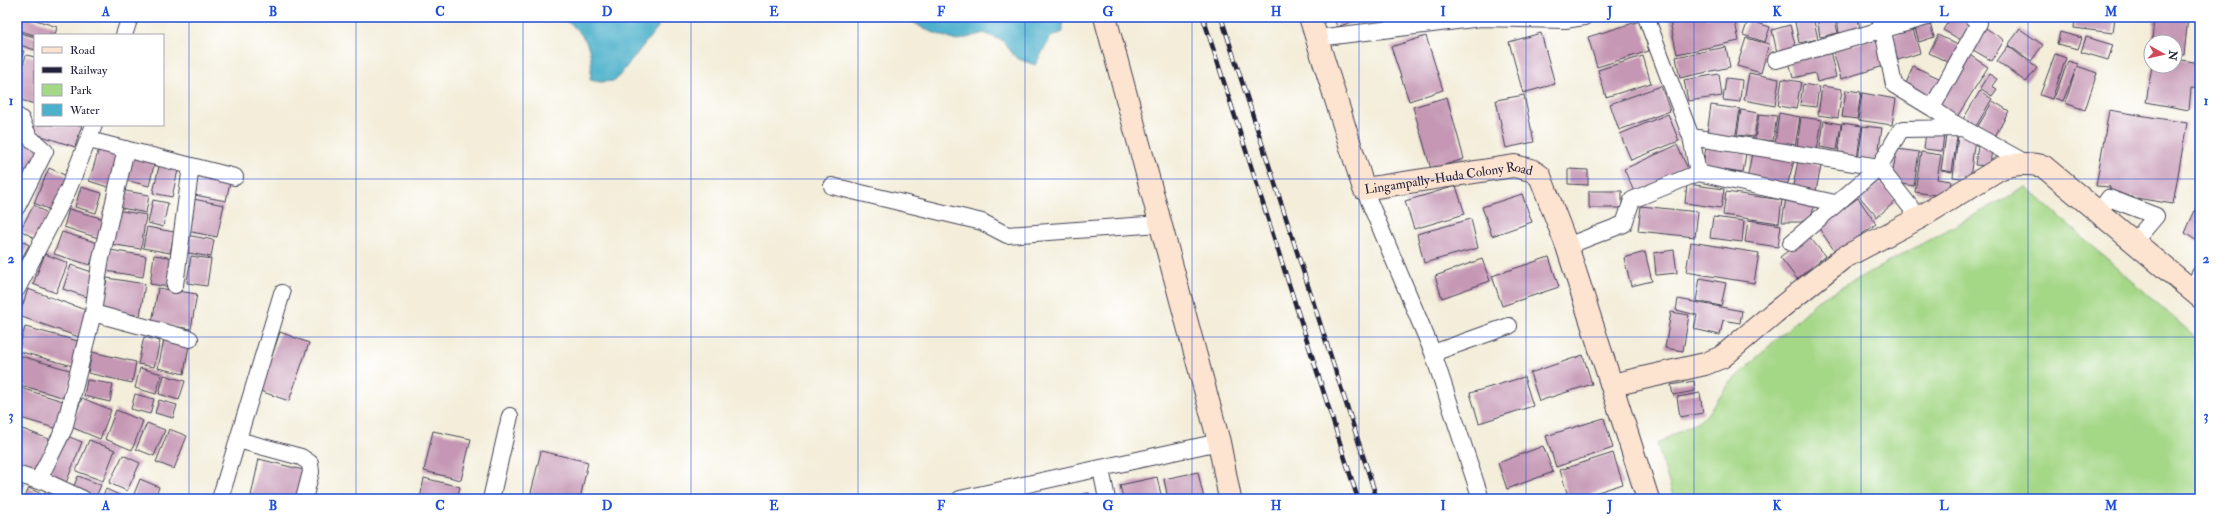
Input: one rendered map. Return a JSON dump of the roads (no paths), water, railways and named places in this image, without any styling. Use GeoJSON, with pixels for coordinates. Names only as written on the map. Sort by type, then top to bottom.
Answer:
{"type":"FeatureCollection","features":[{"type":"Feature","properties":{"kind":"street"},"geometry":{"type":"LineString","coordinates":[[124,34],[130,17]]}},
{"type":"Feature","properties":{"kind":"street"},"geometry":{"type":"LineString","coordinates":[[1104,17],[1219,442],[1230,499]]}},
{"type":"Feature","properties":{"kind":"street","name":"Lingampally-Huda Colony Road"},"geometry":{"type":"LineString","coordinates":[[1310,17],[1364,189],[1514,166],[1531,170],[1540,176],[1567,246],[1648,499]]}},
{"type":"Feature","properties":{"kind":"street"},"geometry":{"type":"LineString","coordinates":[[1316,38],[1481,17],[1565,20],[1584,17]]}},
{"type":"Feature","properties":{"kind":"street"},"geometry":{"type":"LineString","coordinates":[[1646,17],[1691,138],[1698,173]]}},
{"type":"Feature","properties":{"kind":"street"},"geometry":{"type":"LineString","coordinates":[[1776,60],[1881,24],[1926,17]]}},
{"type":"Feature","properties":{"kind":"street"},"geometry":{"type":"LineString","coordinates":[[1932,108],[1979,23],[1972,17]]}},
{"type":"Feature","properties":{"kind":"street"},"geometry":{"type":"LineString","coordinates":[[1881,24],[1894,85],[1963,128],[2026,163]]}},
{"type":"Feature","properties":{"kind":"street"},"geometry":{"type":"LineString","coordinates":[[17,116],[21,119],[29,137],[45,151],[17,207]]}},
{"type":"Feature","properties":{"kind":"street"},"geometry":{"type":"LineString","coordinates":[[1790,243],[1879,167],[1900,131],[1904,129],[1963,128]]}},
{"type":"Feature","properties":{"kind":"street"},"geometry":{"type":"LineString","coordinates":[[17,289],[68,190],[91,132],[126,149],[235,177]]}},
{"type":"Feature","properties":{"kind":"street"},"geometry":{"type":"LineString","coordinates":[[1691,138],[1879,167],[1919,218]]}},
{"type":"Feature","properties":{"kind":"street"},"geometry":{"type":"LineString","coordinates":[[17,474],[35,482],[40,479],[64,429],[93,312],[100,263],[126,149]]}},
{"type":"Feature","properties":{"kind":"street"},"geometry":{"type":"LineString","coordinates":[[1612,385],[1705,364],[1722,358],[1774,312],[1843,258],[1919,218],[1999,169],[2011,164],[2026,163],[2043,166],[2134,242],[2197,287]]}},
{"type":"Feature","properties":{"kind":"street"},"geometry":{"type":"LineString","coordinates":[[175,285],[191,166]]}},
{"type":"Feature","properties":{"kind":"street"},"geometry":{"type":"LineString","coordinates":[[1567,246],[1624,224],[1632,200],[1698,173],[1835,203]]}},
{"type":"Feature","properties":{"kind":"street"},"geometry":{"type":"LineString","coordinates":[[832,186],[982,222],[1007,235],[1160,224]]}},
{"type":"Feature","properties":{"kind":"street"},"geometry":{"type":"LineString","coordinates":[[1364,189],[1433,353],[1481,499]]}},
{"type":"Feature","properties":{"kind":"street"},"geometry":{"type":"LineString","coordinates":[[2099,212],[2109,198],[2156,216],[2134,242]]}},
{"type":"Feature","properties":{"kind":"street"},"geometry":{"type":"LineString","coordinates":[[220,499],[282,293]]}},
{"type":"Feature","properties":{"kind":"street"},"geometry":{"type":"LineString","coordinates":[[93,312],[190,339]]}},
{"type":"Feature","properties":{"kind":"street"},"geometry":{"type":"LineString","coordinates":[[1433,353],[1509,326]]}},
{"type":"Feature","properties":{"kind":"street"},"geometry":{"type":"LineString","coordinates":[[491,499],[510,416]]}},
{"type":"Feature","properties":{"kind":"street"},"geometry":{"type":"LineString","coordinates":[[238,440],[301,457],[310,463],[312,472],[304,499]]}},
{"type":"Feature","properties":{"kind":"street"},"geometry":{"type":"LineString","coordinates":[[960,499],[1004,494],[1219,442]]}},
{"type":"Feature","properties":{"kind":"street"},"geometry":{"type":"LineString","coordinates":[[1101,470],[1107,499]]}},
{"type":"Feature","properties":{"kind":"street"},"geometry":{"type":"LineString","coordinates":[[40,479],[83,499]]}},
{"type":"Feature","properties":{"kind":"water"},"geometry":{"type":"Polygon","coordinates":[[[560,17],[659,17],[658,27],[615,81],[600,82],[590,80],[591,60],[587,43],[576,29],[560,17]]]}},
{"type":"Feature","properties":{"kind":"water"},"geometry":{"type":"Polygon","coordinates":[[[905,17],[1063,17],[1063,32],[1051,37],[1035,65],[1016,58],[1003,41],[984,33],[956,41],[924,29],[905,17]]]}},
{"type":"Feature","properties":{"kind":"railway"},"geometry":{"type":"LineString","coordinates":[[1203,17],[1358,499]]}},
{"type":"Feature","properties":{"kind":"railway"},"geometry":{"type":"LineString","coordinates":[[1221,17],[1377,499]]}}]}
